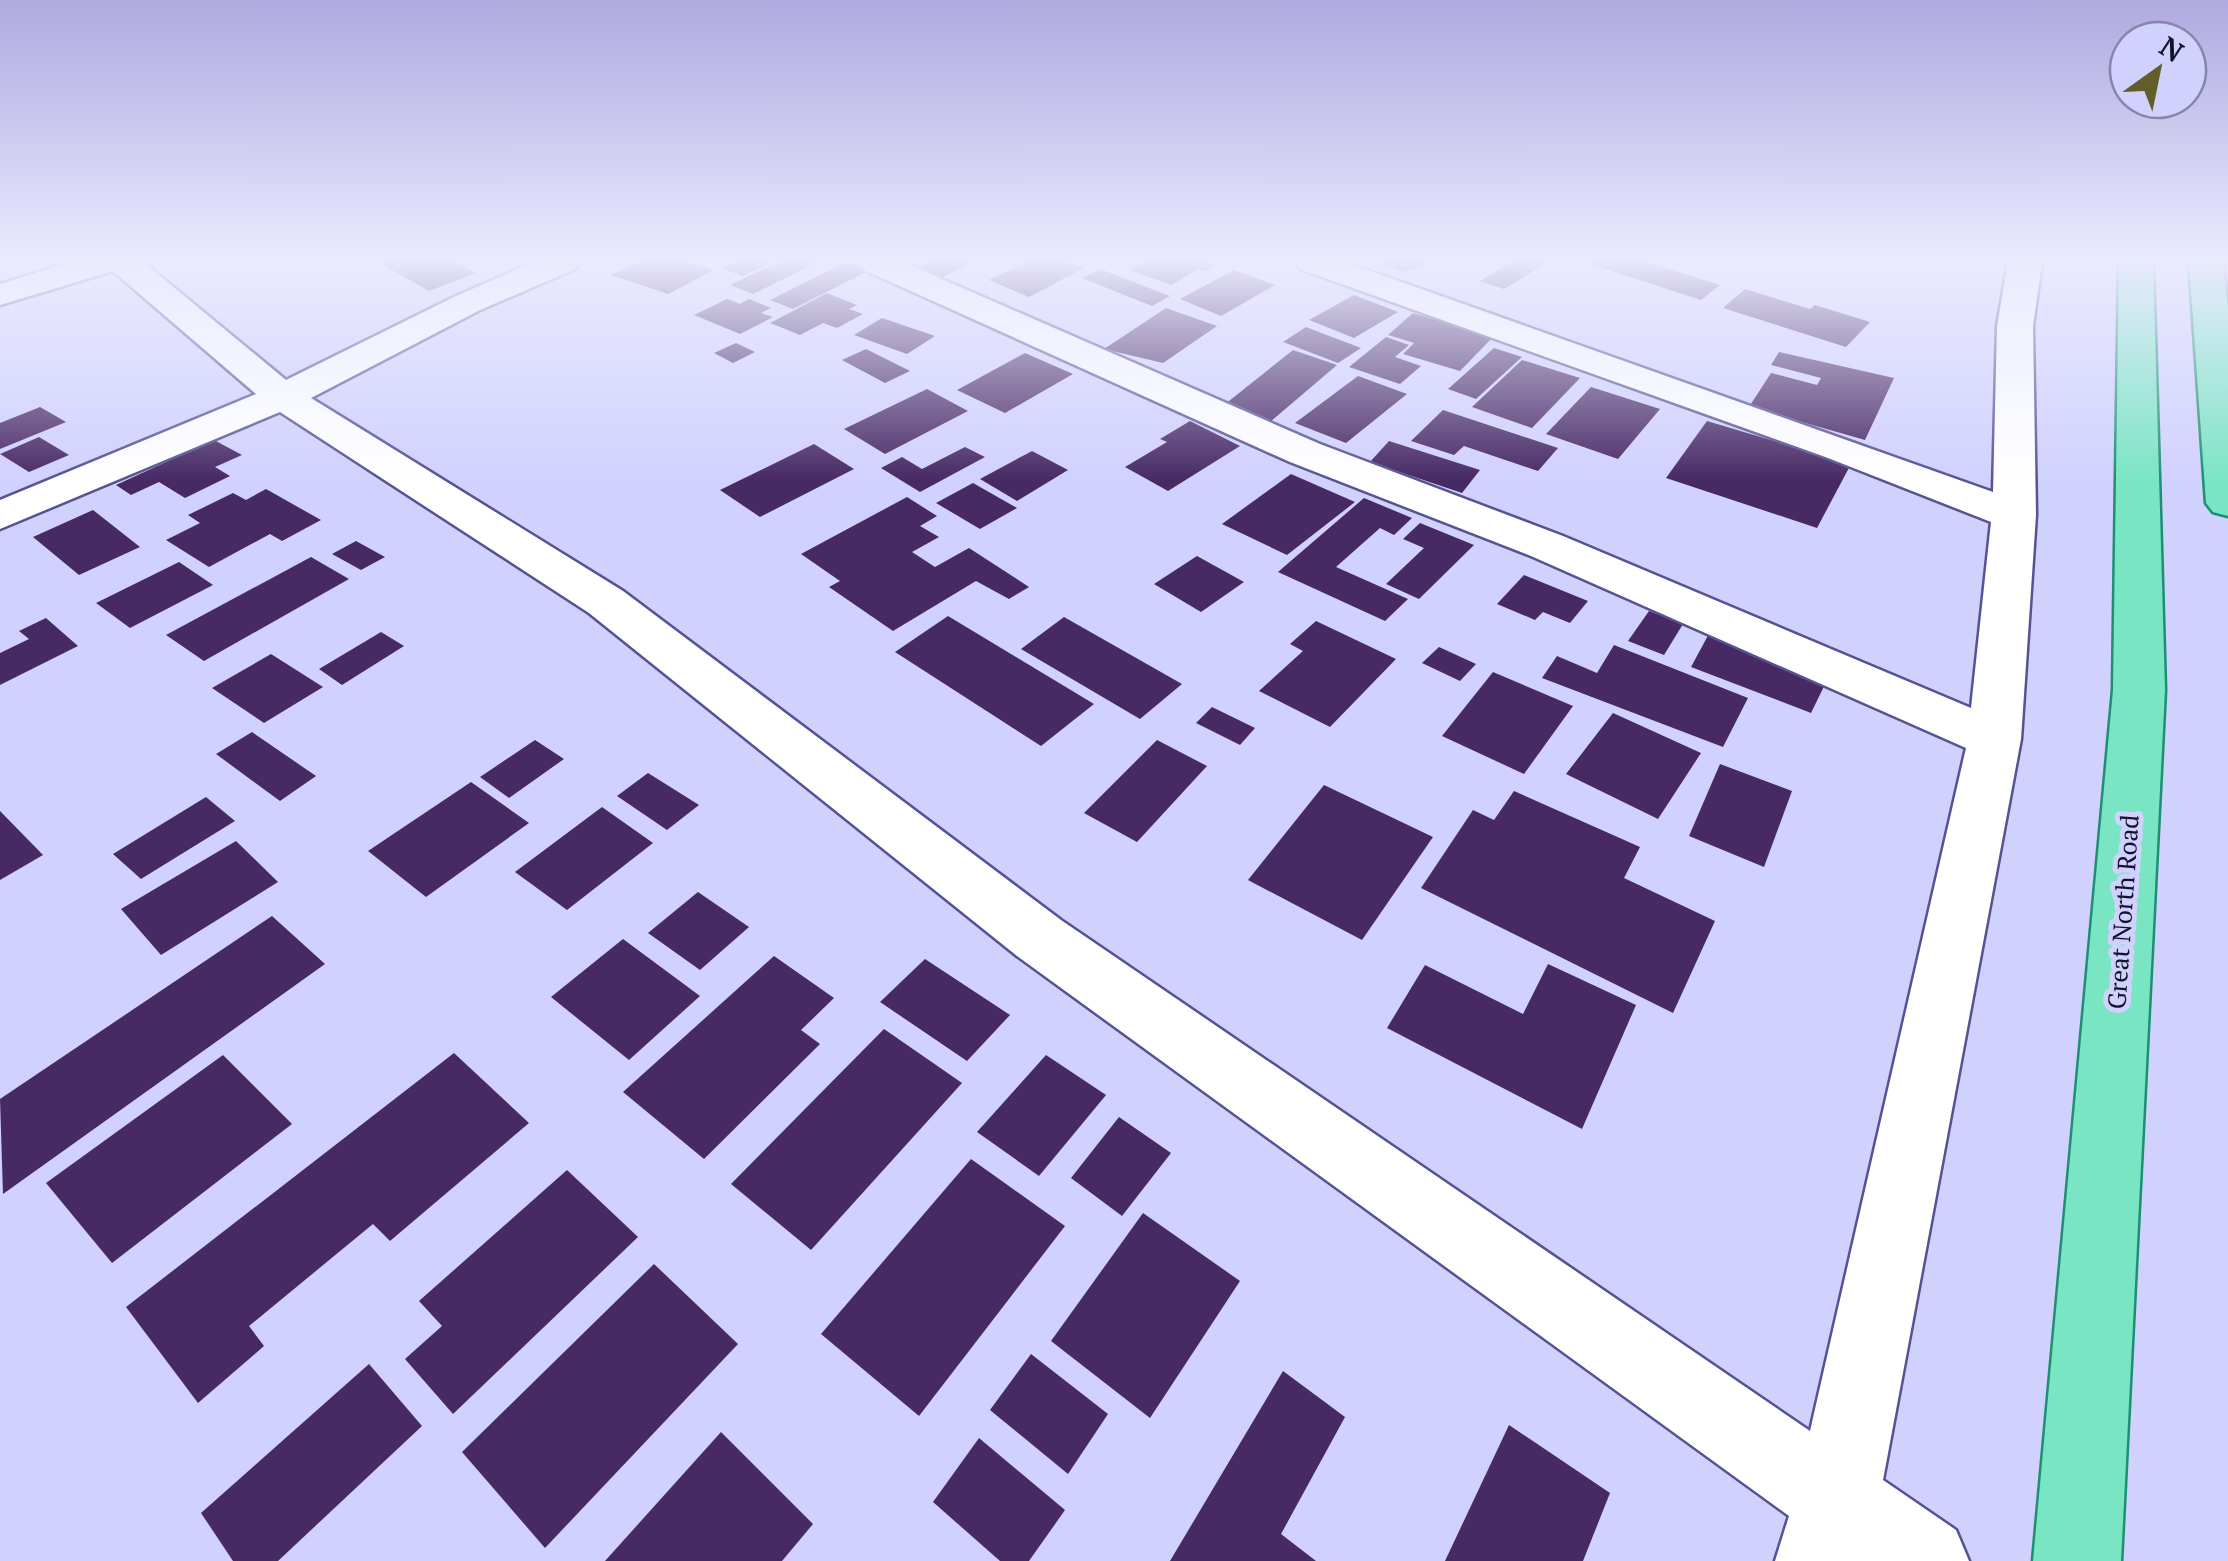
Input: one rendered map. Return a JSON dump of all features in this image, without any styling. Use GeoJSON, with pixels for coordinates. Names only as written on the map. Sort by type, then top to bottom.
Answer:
{"type":"FeatureCollection","features":[{"type":"Feature","properties":{"kind":"main road","name":"Great North Road"},"geometry":{"type":"LineString","coordinates":[[2077,1561],[2139,690],[2137,335]]}},
{"type":"Feature","properties":{"kind":"main road"},"geometry":{"type":"LineString","coordinates":[[2213,335],[2228,503]]}},
{"type":"Feature","properties":{"kind":"street"},"geometry":{"type":"LineString","coordinates":[[209,335],[283,397],[606,602],[1039,938],[1925,1561]]}},
{"type":"Feature","properties":{"kind":"street"},"geometry":{"type":"LineString","coordinates":[[0,516],[283,397],[407,335]]}},
{"type":"Feature","properties":{"kind":"street"},"geometry":{"type":"LineString","coordinates":[[1038,335],[1305,453],[1547,546],[1994,738]]}},
{"type":"Feature","properties":{"kind":"street"},"geometry":{"type":"LineString","coordinates":[[1519,335],[1843,449],[2014,515]]}},
{"type":"Feature","properties":{"kind":"street"},"geometry":{"type":"LineString","coordinates":[[1819,1561],[1837,1499],[1968,882],[1994,738],[2014,515],[2015,335]]}},
{"type":"Feature","properties":{"kind":"building"},"geometry":{"type":"Polygon","coordinates":[[[854,335],[932,335],[935,336],[907,354],[854,335]]]}},
{"type":"Feature","properties":{"kind":"building"},"geometry":{"type":"Polygon","coordinates":[[[1125,335],[1204,335],[1163,363],[1104,349],[1125,335]]]}},
{"type":"Feature","properties":{"kind":"building"},"geometry":{"type":"Polygon","coordinates":[[[1294,335],[1327,335],[1361,348],[1338,363],[1283,342],[1294,335]]]}},
{"type":"Feature","properties":{"kind":"building"},"geometry":{"type":"Polygon","coordinates":[[[1388,335],[1493,337],[1460,371],[1403,354],[1414,343],[1388,335]]]}},
{"type":"Feature","properties":{"kind":"building"},"geometry":{"type":"Polygon","coordinates":[[[1808,335],[1858,335],[1846,347],[1808,335]]]}},
{"type":"Feature","properties":{"kind":"building"},"geometry":{"type":"Polygon","coordinates":[[[1386,337],[1409,345],[1395,357],[1421,366],[1400,384],[1349,367],[1386,337]]]}},
{"type":"Feature","properties":{"kind":"building"},"geometry":{"type":"Polygon","coordinates":[[[736,343],[755,352],[733,363],[714,353],[736,343]]]}},
{"type":"Feature","properties":{"kind":"building"},"geometry":{"type":"Polygon","coordinates":[[[1494,348],[1522,357],[1476,399],[1448,389],[1494,348]]]}},
{"type":"Feature","properties":{"kind":"building"},"geometry":{"type":"Polygon","coordinates":[[[866,349],[910,371],[885,383],[842,360],[866,349]]]}},
{"type":"Feature","properties":{"kind":"building"},"geometry":{"type":"Polygon","coordinates":[[[1293,350],[1337,365],[1270,422],[1224,405],[1293,350]]]}},
{"type":"Feature","properties":{"kind":"building"},"geometry":{"type":"Polygon","coordinates":[[[1779,352],[1894,378],[1865,440],[1749,407],[1771,373],[1817,385],[1821,378],[1771,365],[1779,352]]]}},
{"type":"Feature","properties":{"kind":"building"},"geometry":{"type":"Polygon","coordinates":[[[1025,353],[1073,374],[1005,413],[957,390],[1025,353]]]}},
{"type":"Feature","properties":{"kind":"building"},"geometry":{"type":"Polygon","coordinates":[[[1522,360],[1580,378],[1532,428],[1472,407],[1522,360]]]}},
{"type":"Feature","properties":{"kind":"building"},"geometry":{"type":"Polygon","coordinates":[[[1358,376],[1407,394],[1346,443],[1295,423],[1358,376]]]}},
{"type":"Feature","properties":{"kind":"building"},"geometry":{"type":"Polygon","coordinates":[[[1591,387],[1660,409],[1618,459],[1546,434],[1591,387]]]}},
{"type":"Feature","properties":{"kind":"building"},"geometry":{"type":"Polygon","coordinates":[[[927,389],[968,411],[885,454],[844,429],[927,389]]]}},
{"type":"Feature","properties":{"kind":"building"},"geometry":{"type":"Polygon","coordinates":[[[40,407],[66,422],[0,449],[0,423],[40,407]]]}},
{"type":"Feature","properties":{"kind":"building"},"geometry":{"type":"Polygon","coordinates":[[[1443,410],[1558,448],[1538,471],[1464,446],[1454,455],[1411,441],[1443,410]]]}},
{"type":"Feature","properties":{"kind":"building"},"geometry":{"type":"Polygon","coordinates":[[[1190,421],[1240,446],[1168,491],[1125,467],[1167,442],[1160,439],[1190,421]]]}},
{"type":"Feature","properties":{"kind":"building"},"geometry":{"type":"Polygon","coordinates":[[[1707,421],[1851,464],[1817,528],[1666,478],[1707,421]]]}},
{"type":"Feature","properties":{"kind":"building"},"geometry":{"type":"Polygon","coordinates":[[[39,437],[69,455],[29,472],[0,454],[39,437]]]}},
{"type":"Feature","properties":{"kind":"building"},"geometry":{"type":"Polygon","coordinates":[[[214,440],[242,455],[215,467],[230,476],[185,498],[159,482],[131,495],[116,485],[214,440]]]}},
{"type":"Feature","properties":{"kind":"building"},"geometry":{"type":"Polygon","coordinates":[[[1389,441],[1480,470],[1462,493],[1370,462],[1389,441]]]}},
{"type":"Feature","properties":{"kind":"building"},"geometry":{"type":"Polygon","coordinates":[[[814,444],[854,469],[760,517],[720,490],[814,444]]]}},
{"type":"Feature","properties":{"kind":"building"},"geometry":{"type":"Polygon","coordinates":[[[965,447],[985,457],[920,492],[881,468],[902,457],[922,469],[965,447]]]}},
{"type":"Feature","properties":{"kind":"building"},"geometry":{"type":"Polygon","coordinates":[[[1032,451],[1068,470],[1017,501],[980,479],[1032,451]]]}},
{"type":"Feature","properties":{"kind":"building"},"geometry":{"type":"Polygon","coordinates":[[[1291,474],[1355,502],[1287,555],[1222,524],[1291,474]]]}},
{"type":"Feature","properties":{"kind":"building"},"geometry":{"type":"Polygon","coordinates":[[[973,483],[1017,508],[980,529],[936,503],[973,483]]]}},
{"type":"Feature","properties":{"kind":"building"},"geometry":{"type":"Polygon","coordinates":[[[266,489],[321,520],[282,541],[270,534],[209,567],[166,540],[200,523],[188,515],[233,493],[246,500],[266,489]]]}},
{"type":"Feature","properties":{"kind":"building"},"geometry":{"type":"Polygon","coordinates":[[[907,497],[937,516],[920,526],[939,537],[912,552],[935,567],[969,548],[1029,587],[1009,599],[976,581],[893,631],[829,587],[840,581],[801,554],[907,497]]]}},
{"type":"Feature","properties":{"kind":"building"},"geometry":{"type":"Polygon","coordinates":[[[1364,498],[1412,518],[1394,535],[1380,528],[1336,567],[1408,599],[1385,621],[1278,572],[1364,498]]]}},
{"type":"Feature","properties":{"kind":"building"},"geometry":{"type":"Polygon","coordinates":[[[93,510],[140,547],[79,575],[33,537],[93,510]]]}},
{"type":"Feature","properties":{"kind":"building"},"geometry":{"type":"Polygon","coordinates":[[[1420,523],[1474,545],[1419,599],[1386,584],[1424,548],[1403,539],[1420,523]]]}},
{"type":"Feature","properties":{"kind":"building"},"geometry":{"type":"Polygon","coordinates":[[[356,541],[385,557],[361,570],[332,554],[356,541]]]}},
{"type":"Feature","properties":{"kind":"building"},"geometry":{"type":"Polygon","coordinates":[[[1197,556],[1244,582],[1201,612],[1154,584],[1197,556]]]}},
{"type":"Feature","properties":{"kind":"building"},"geometry":{"type":"Polygon","coordinates":[[[311,557],[349,579],[204,661],[166,635],[311,557]]]}},
{"type":"Feature","properties":{"kind":"building"},"geometry":{"type":"Polygon","coordinates":[[[179,562],[213,585],[130,628],[96,603],[179,562]]]}},
{"type":"Feature","properties":{"kind":"building"},"geometry":{"type":"Polygon","coordinates":[[[1524,575],[1588,601],[1570,623],[1543,612],[1535,620],[1497,604],[1524,575]]]}},
{"type":"Feature","properties":{"kind":"building"},"geometry":{"type":"Polygon","coordinates":[[[1649,611],[1683,624],[1664,655],[1628,641],[1649,611]]]}},
{"type":"Feature","properties":{"kind":"building"},"geometry":{"type":"Polygon","coordinates":[[[948,616],[1094,704],[1041,746],[895,652],[948,616]]]}},
{"type":"Feature","properties":{"kind":"building"},"geometry":{"type":"Polygon","coordinates":[[[1064,617],[1182,684],[1140,719],[1021,649],[1064,617]]]}},
{"type":"Feature","properties":{"kind":"building"},"geometry":{"type":"Polygon","coordinates":[[[46,618],[78,646],[0,685],[0,653],[29,639],[19,631],[46,618]]]}},
{"type":"Feature","properties":{"kind":"building"},"geometry":{"type":"Polygon","coordinates":[[[1316,621],[1396,659],[1330,727],[1259,691],[1303,651],[1290,644],[1316,621]]]}},
{"type":"Feature","properties":{"kind":"building"},"geometry":{"type":"Polygon","coordinates":[[[1711,630],[1830,674],[1811,713],[1691,667],[1711,630]]]}},
{"type":"Feature","properties":{"kind":"building"},"geometry":{"type":"Polygon","coordinates":[[[381,632],[404,646],[342,685],[319,669],[381,632]]]}},
{"type":"Feature","properties":{"kind":"building"},"geometry":{"type":"Polygon","coordinates":[[[1614,645],[1748,698],[1723,747],[1542,678],[1557,656],[1597,673],[1614,645]]]}},
{"type":"Feature","properties":{"kind":"building"},"geometry":{"type":"Polygon","coordinates":[[[1439,647],[1476,664],[1460,681],[1422,663],[1439,647]]]}},
{"type":"Feature","properties":{"kind":"building"},"geometry":{"type":"Polygon","coordinates":[[[271,654],[323,687],[264,723],[212,688],[271,654]]]}},
{"type":"Feature","properties":{"kind":"building"},"geometry":{"type":"Polygon","coordinates":[[[1493,672],[1573,706],[1524,774],[1442,736],[1493,672]]]}},
{"type":"Feature","properties":{"kind":"building"},"geometry":{"type":"Polygon","coordinates":[[[1212,707],[1255,728],[1240,745],[1196,723],[1212,707]]]}},
{"type":"Feature","properties":{"kind":"building"},"geometry":{"type":"Polygon","coordinates":[[[1613,713],[1701,753],[1658,819],[1566,774],[1613,713]]]}},
{"type":"Feature","properties":{"kind":"building"},"geometry":{"type":"Polygon","coordinates":[[[252,732],[316,776],[280,801],[216,754],[252,732]]]}},
{"type":"Feature","properties":{"kind":"building"},"geometry":{"type":"Polygon","coordinates":[[[535,740],[564,759],[509,798],[480,777],[535,740]]]}},
{"type":"Feature","properties":{"kind":"building"},"geometry":{"type":"Polygon","coordinates":[[[1157,740],[1207,766],[1137,842],[1084,813],[1157,740]]]}},
{"type":"Feature","properties":{"kind":"building"},"geometry":{"type":"Polygon","coordinates":[[[1720,764],[1792,791],[1764,867],[1689,836],[1720,764]]]}},
{"type":"Feature","properties":{"kind":"building"},"geometry":{"type":"Polygon","coordinates":[[[648,773],[699,805],[667,830],[617,796],[648,773]]]}},
{"type":"Feature","properties":{"kind":"building"},"geometry":{"type":"Polygon","coordinates":[[[471,782],[529,823],[426,897],[368,851],[471,782]]]}},
{"type":"Feature","properties":{"kind":"building"},"geometry":{"type":"Polygon","coordinates":[[[1324,785],[1433,837],[1362,940],[1248,880],[1324,785]]]}},
{"type":"Feature","properties":{"kind":"building"},"geometry":{"type":"Polygon","coordinates":[[[1514,791],[1640,847],[1624,878],[1715,921],[1673,1013],[1421,888],[1473,810],[1494,820],[1514,791]]]}},
{"type":"Feature","properties":{"kind":"building"},"geometry":{"type":"Polygon","coordinates":[[[206,797],[235,821],[141,879],[113,854],[206,797]]]}},
{"type":"Feature","properties":{"kind":"building"},"geometry":{"type":"Polygon","coordinates":[[[602,807],[653,843],[567,910],[515,872],[602,807]]]}},
{"type":"Feature","properties":{"kind":"building"},"geometry":{"type":"Polygon","coordinates":[[[0,811],[43,855],[0,880],[0,811]]]}},
{"type":"Feature","properties":{"kind":"building"},"geometry":{"type":"Polygon","coordinates":[[[236,841],[278,882],[161,955],[121,909],[236,841]]]}},
{"type":"Feature","properties":{"kind":"building"},"geometry":{"type":"Polygon","coordinates":[[[698,892],[749,927],[700,970],[648,933],[698,892]]]}},
{"type":"Feature","properties":{"kind":"building"},"geometry":{"type":"Polygon","coordinates":[[[272,916],[325,964],[3,1194],[0,1099],[272,916]]]}},
{"type":"Feature","properties":{"kind":"building"},"geometry":{"type":"Polygon","coordinates":[[[623,939],[700,996],[629,1060],[551,997],[623,939]]]}},
{"type":"Feature","properties":{"kind":"building"},"geometry":{"type":"Polygon","coordinates":[[[774,956],[834,998],[801,1030],[820,1044],[704,1159],[623,1092],[774,956]]]}},
{"type":"Feature","properties":{"kind":"building"},"geometry":{"type":"Polygon","coordinates":[[[925,959],[1010,1015],[967,1061],[880,1002],[925,959]]]}},
{"type":"Feature","properties":{"kind":"building"},"geometry":{"type":"Polygon","coordinates":[[[1548,964],[1636,1005],[1582,1129],[1387,1028],[1425,965],[1523,1014],[1548,964]]]}},
{"type":"Feature","properties":{"kind":"building"},"geometry":{"type":"Polygon","coordinates":[[[884,1029],[962,1083],[811,1250],[731,1184],[884,1029]]]}},
{"type":"Feature","properties":{"kind":"building"},"geometry":{"type":"Polygon","coordinates":[[[454,1053],[529,1123],[390,1241],[373,1224],[249,1326],[264,1346],[198,1403],[126,1307],[454,1053]]]}},
{"type":"Feature","properties":{"kind":"building"},"geometry":{"type":"Polygon","coordinates":[[[223,1055],[292,1124],[112,1263],[46,1183],[223,1055]]]}},
{"type":"Feature","properties":{"kind":"building"},"geometry":{"type":"Polygon","coordinates":[[[1046,1055],[1106,1095],[1039,1176],[977,1132],[1046,1055]]]}},
{"type":"Feature","properties":{"kind":"building"},"geometry":{"type":"Polygon","coordinates":[[[1119,1117],[1171,1153],[1122,1216],[1071,1178],[1119,1117]]]}},
{"type":"Feature","properties":{"kind":"building"},"geometry":{"type":"Polygon","coordinates":[[[971,1159],[1065,1226],[919,1416],[821,1334],[971,1159]]]}},
{"type":"Feature","properties":{"kind":"building"},"geometry":{"type":"Polygon","coordinates":[[[567,1170],[638,1237],[453,1414],[405,1359],[442,1326],[419,1301],[567,1170]]]}},
{"type":"Feature","properties":{"kind":"building"},"geometry":{"type":"Polygon","coordinates":[[[1143,1213],[1240,1281],[1150,1418],[1051,1341],[1143,1213]]]}},
{"type":"Feature","properties":{"kind":"building"},"geometry":{"type":"Polygon","coordinates":[[[654,1264],[738,1344],[545,1548],[462,1452],[654,1264]]]}},
{"type":"Feature","properties":{"kind":"building"},"geometry":{"type":"Polygon","coordinates":[[[1031,1354],[1108,1414],[1068,1474],[990,1410],[1031,1354]]]}},
{"type":"Feature","properties":{"kind":"building"},"geometry":{"type":"Polygon","coordinates":[[[369,1364],[422,1426],[278,1561],[233,1561],[201,1513],[369,1364]]]}},
{"type":"Feature","properties":{"kind":"building"},"geometry":{"type":"Polygon","coordinates":[[[1283,1371],[1345,1417],[1281,1534],[1316,1561],[1170,1561],[1283,1371]]]}},
{"type":"Feature","properties":{"kind":"building"},"geometry":{"type":"Polygon","coordinates":[[[1509,1425],[1610,1493],[1583,1561],[1445,1561],[1509,1425]]]}},
{"type":"Feature","properties":{"kind":"building"},"geometry":{"type":"Polygon","coordinates":[[[721,1432],[813,1524],[782,1561],[605,1561],[721,1432]]]}},
{"type":"Feature","properties":{"kind":"building"},"geometry":{"type":"Polygon","coordinates":[[[979,1438],[1065,1510],[1029,1561],[1000,1561],[933,1502],[979,1438]]]}}]}
